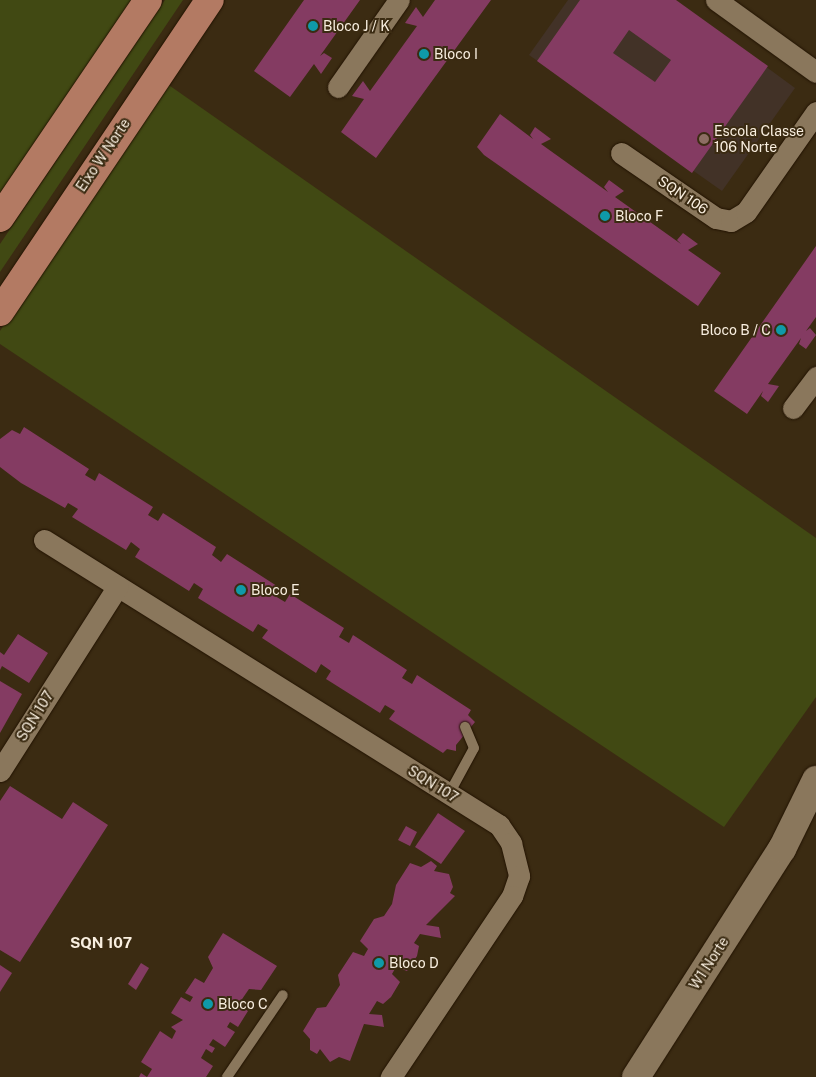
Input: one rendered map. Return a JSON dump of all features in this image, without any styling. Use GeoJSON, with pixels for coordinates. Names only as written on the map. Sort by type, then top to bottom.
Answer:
{"type":"FeatureCollection","features":[{"type":"Feature","properties":{"kind":"main road"},"geometry":{"type":"LineString","coordinates":[[0,218],[148,0]]}},
{"type":"Feature","properties":{"kind":"main road","name":"Eixo W Norte"},"geometry":{"type":"LineString","coordinates":[[0,312],[210,0]]}},
{"type":"Feature","properties":{"kind":"street"},"geometry":{"type":"LineString","coordinates":[[338,87],[399,0]]}},
{"type":"Feature","properties":{"kind":"street"},"geometry":{"type":"LineString","coordinates":[[716,0],[816,72]]}},
{"type":"Feature","properties":{"kind":"street","name":"SQN 106"},"geometry":{"type":"LineString","coordinates":[[621,153],[716,218],[731,221],[746,212],[816,112]]}},
{"type":"Feature","properties":{"kind":"street"},"geometry":{"type":"LineString","coordinates":[[793,408],[816,377]]}},
{"type":"Feature","properties":{"kind":"street","name":"SQN 107"},"geometry":{"type":"LineString","coordinates":[[44,540],[499,825],[518,860],[518,876],[512,896],[392,1077]]}},
{"type":"Feature","properties":{"kind":"street","name":"SQN 107"},"geometry":{"type":"LineString","coordinates":[[0,771],[118,586]]}},
{"type":"Feature","properties":{"kind":"street","name":"W1 Norte"},"geometry":{"type":"LineString","coordinates":[[636,1077],[782,849],[816,780]]}},
{"type":"Feature","properties":{"kind":"street","name":"W1 Norte"},"geometry":{"type":"LineString","coordinates":[[782,849],[816,819]]}},
{"type":"Feature","properties":{"kind":"lane"},"geometry":{"type":"LineString","coordinates":[[449,794],[474,748],[472,734],[464,726]]}},
{"type":"Feature","properties":{"kind":"lane"},"geometry":{"type":"LineString","coordinates":[[227,1077],[283,995]]}},
{"type":"Feature","properties":{"kind":"shaded area","name":"Escola Classe 106 Norte"},"geometry":{"type":"Polygon","coordinates":[[[568,0],[675,0],[795,88],[722,191],[529,55],[568,0]]]}},
{"type":"Feature","properties":{"kind":"green space"},"geometry":{"type":"Polygon","coordinates":[[[0,0],[139,0],[0,201],[0,0]]]}},
{"type":"Feature","properties":{"kind":"green space"},"geometry":{"type":"Polygon","coordinates":[[[165,0],[183,0],[0,272],[0,244],[165,0]]]}},
{"type":"Feature","properties":{"kind":"green space"},"geometry":{"type":"Polygon","coordinates":[[[163,81],[816,538],[816,697],[724,827],[0,344],[0,331],[163,81]]]}},
{"type":"Feature","properties":{"kind":"building","name":"Bloco J / K"},"geometry":{"type":"Polygon","coordinates":[[[304,0],[360,0],[320,56],[324,53],[332,58],[321,74],[314,64],[290,97],[254,71],[304,0]]]}},
{"type":"Feature","properties":{"kind":"building","name":"Bloco I"},"geometry":{"type":"Polygon","coordinates":[[[435,0],[491,0],[376,158],[341,132],[364,99],[352,96],[363,81],[370,91],[417,26],[405,23],[416,7],[423,17],[435,0]]]}},
{"type":"Feature","properties":{"kind":"building","name":"Escola Classe 106 Norte"},"geometry":{"type":"Polygon","coordinates":[[[580,0],[676,0],[768,66],[692,173],[537,61],[580,0]],[[629,30],[613,53],[655,82],[671,60],[629,30]]]}},
{"type":"Feature","properties":{"kind":"building","name":"Bloco F"},"geometry":{"type":"Polygon","coordinates":[[[500,114],[533,139],[530,135],[535,127],[551,139],[541,144],[608,192],[604,187],[609,180],[624,191],[615,197],[681,244],[677,240],[683,233],[698,244],[688,250],[721,273],[698,306],[484,155],[477,147],[500,114]]]}},
{"type":"Feature","properties":{"kind":"building","name":"Bloco B / C"},"geometry":{"type":"Polygon","coordinates":[[[816,246],[816,317],[806,331],[810,328],[816,335],[806,349],[799,344],[801,338],[768,384],[779,386],[768,402],[761,396],[763,391],[747,414],[714,391],[816,246]]]}},
{"type":"Feature","properties":{"kind":"building","name":"Bloco E"},"geometry":{"type":"Polygon","coordinates":[[[24,427],[89,469],[85,475],[95,481],[99,473],[153,507],[148,515],[158,521],[163,513],[216,547],[212,555],[221,562],[227,554],[280,588],[275,596],[285,602],[290,594],[344,628],[339,637],[349,643],[353,635],[407,670],[402,678],[412,684],[417,675],[471,710],[468,715],[475,722],[456,745],[456,751],[447,749],[443,753],[389,719],[395,711],[385,705],[380,713],[326,679],[331,671],[321,664],[316,673],[262,638],[268,630],[258,624],[253,632],[198,598],[203,589],[194,583],[189,591],[135,557],[140,549],[131,542],[126,550],[72,517],[78,509],[68,503],[65,508],[21,483],[0,467],[0,439],[12,430],[20,434],[24,427]]]}},
{"type":"Feature","properties":{"kind":"building"},"geometry":{"type":"Polygon","coordinates":[[[18,634],[48,653],[29,683],[2,666],[0,670],[0,652],[4,655],[18,634]]]}},
{"type":"Feature","properties":{"kind":"building"},"geometry":{"type":"Polygon","coordinates":[[[0,681],[22,694],[0,733],[0,681]]]}},
{"type":"Feature","properties":{"kind":"building"},"geometry":{"type":"Polygon","coordinates":[[[10,786],[62,819],[73,802],[108,825],[20,962],[0,950],[0,801],[10,786]]]}},
{"type":"Feature","properties":{"kind":"building"},"geometry":{"type":"Polygon","coordinates":[[[438,813],[465,831],[441,864],[415,847],[438,813]]]}},
{"type":"Feature","properties":{"kind":"building"},"geometry":{"type":"Polygon","coordinates":[[[406,826],[417,832],[410,846],[398,840],[406,826]]]}},
{"type":"Feature","properties":{"kind":"building","name":"Bloco D"},"geometry":{"type":"Polygon","coordinates":[[[431,861],[437,866],[434,871],[449,874],[453,887],[450,893],[455,896],[426,925],[439,927],[441,938],[420,934],[414,943],[419,946],[417,956],[407,971],[396,967],[392,974],[400,982],[391,997],[383,1004],[377,1001],[369,1014],[382,1015],[384,1027],[364,1024],[350,1061],[339,1057],[330,1062],[320,1049],[317,1054],[310,1050],[310,1039],[303,1031],[317,1008],[326,1007],[340,985],[338,975],[353,952],[364,956],[368,949],[360,941],[374,919],[384,916],[392,904],[396,885],[410,863],[421,867],[431,861]]]}},
{"type":"Feature","properties":{"kind":"building","name":"Bloco C"},"geometry":{"type":"Polygon","coordinates":[[[223,933],[277,966],[261,990],[249,989],[238,1005],[248,1011],[238,1027],[230,1022],[227,1027],[235,1032],[225,1047],[213,1039],[209,1045],[215,1048],[212,1053],[206,1049],[201,1058],[213,1066],[206,1077],[147,1077],[152,1069],[141,1062],[160,1031],[172,1039],[176,1031],[171,1027],[183,1020],[171,1013],[181,997],[190,1002],[193,997],[185,993],[195,978],[204,983],[213,968],[208,957],[223,933]]]}},
{"type":"Feature","properties":{"kind":"building"},"geometry":{"type":"Polygon","coordinates":[[[141,963],[149,968],[136,990],[128,984],[141,963]]]}},
{"type":"Feature","properties":{"kind":"building"},"geometry":{"type":"Polygon","coordinates":[[[0,965],[12,973],[0,992],[0,965]]]}},
{"type":"Feature","properties":{"kind":"building"},"geometry":{"type":"Polygon","coordinates":[[[141,1073],[147,1077],[139,1077],[141,1073]]]}},
{"type":"Feature","properties":{"kind":"place","name":"Bloco J / K"},"geometry":{"type":"Point","coordinates":[313,26]}},
{"type":"Feature","properties":{"kind":"place","name":"Bloco I"},"geometry":{"type":"Point","coordinates":[424,54]}},
{"type":"Feature","properties":{"kind":"place","name":"Escola Classe 106 Norte"},"geometry":{"type":"Point","coordinates":[704,139]}},
{"type":"Feature","properties":{"kind":"place","name":"Bloco F"},"geometry":{"type":"Point","coordinates":[605,216]}},
{"type":"Feature","properties":{"kind":"place","name":"Bloco B / C"},"geometry":{"type":"Point","coordinates":[781,330]}},
{"type":"Feature","properties":{"kind":"place","name":"Bloco E"},"geometry":{"type":"Point","coordinates":[241,590]}},
{"type":"Feature","properties":{"kind":"place","name":"Bloco D"},"geometry":{"type":"Point","coordinates":[379,963]}},
{"type":"Feature","properties":{"kind":"place","name":"Bloco C"},"geometry":{"type":"Point","coordinates":[208,1004]}},
{"type":"Feature","properties":{"kind":"district","name":"SQN 107"},"geometry":{"type":"Point","coordinates":[101,943]}}]}
